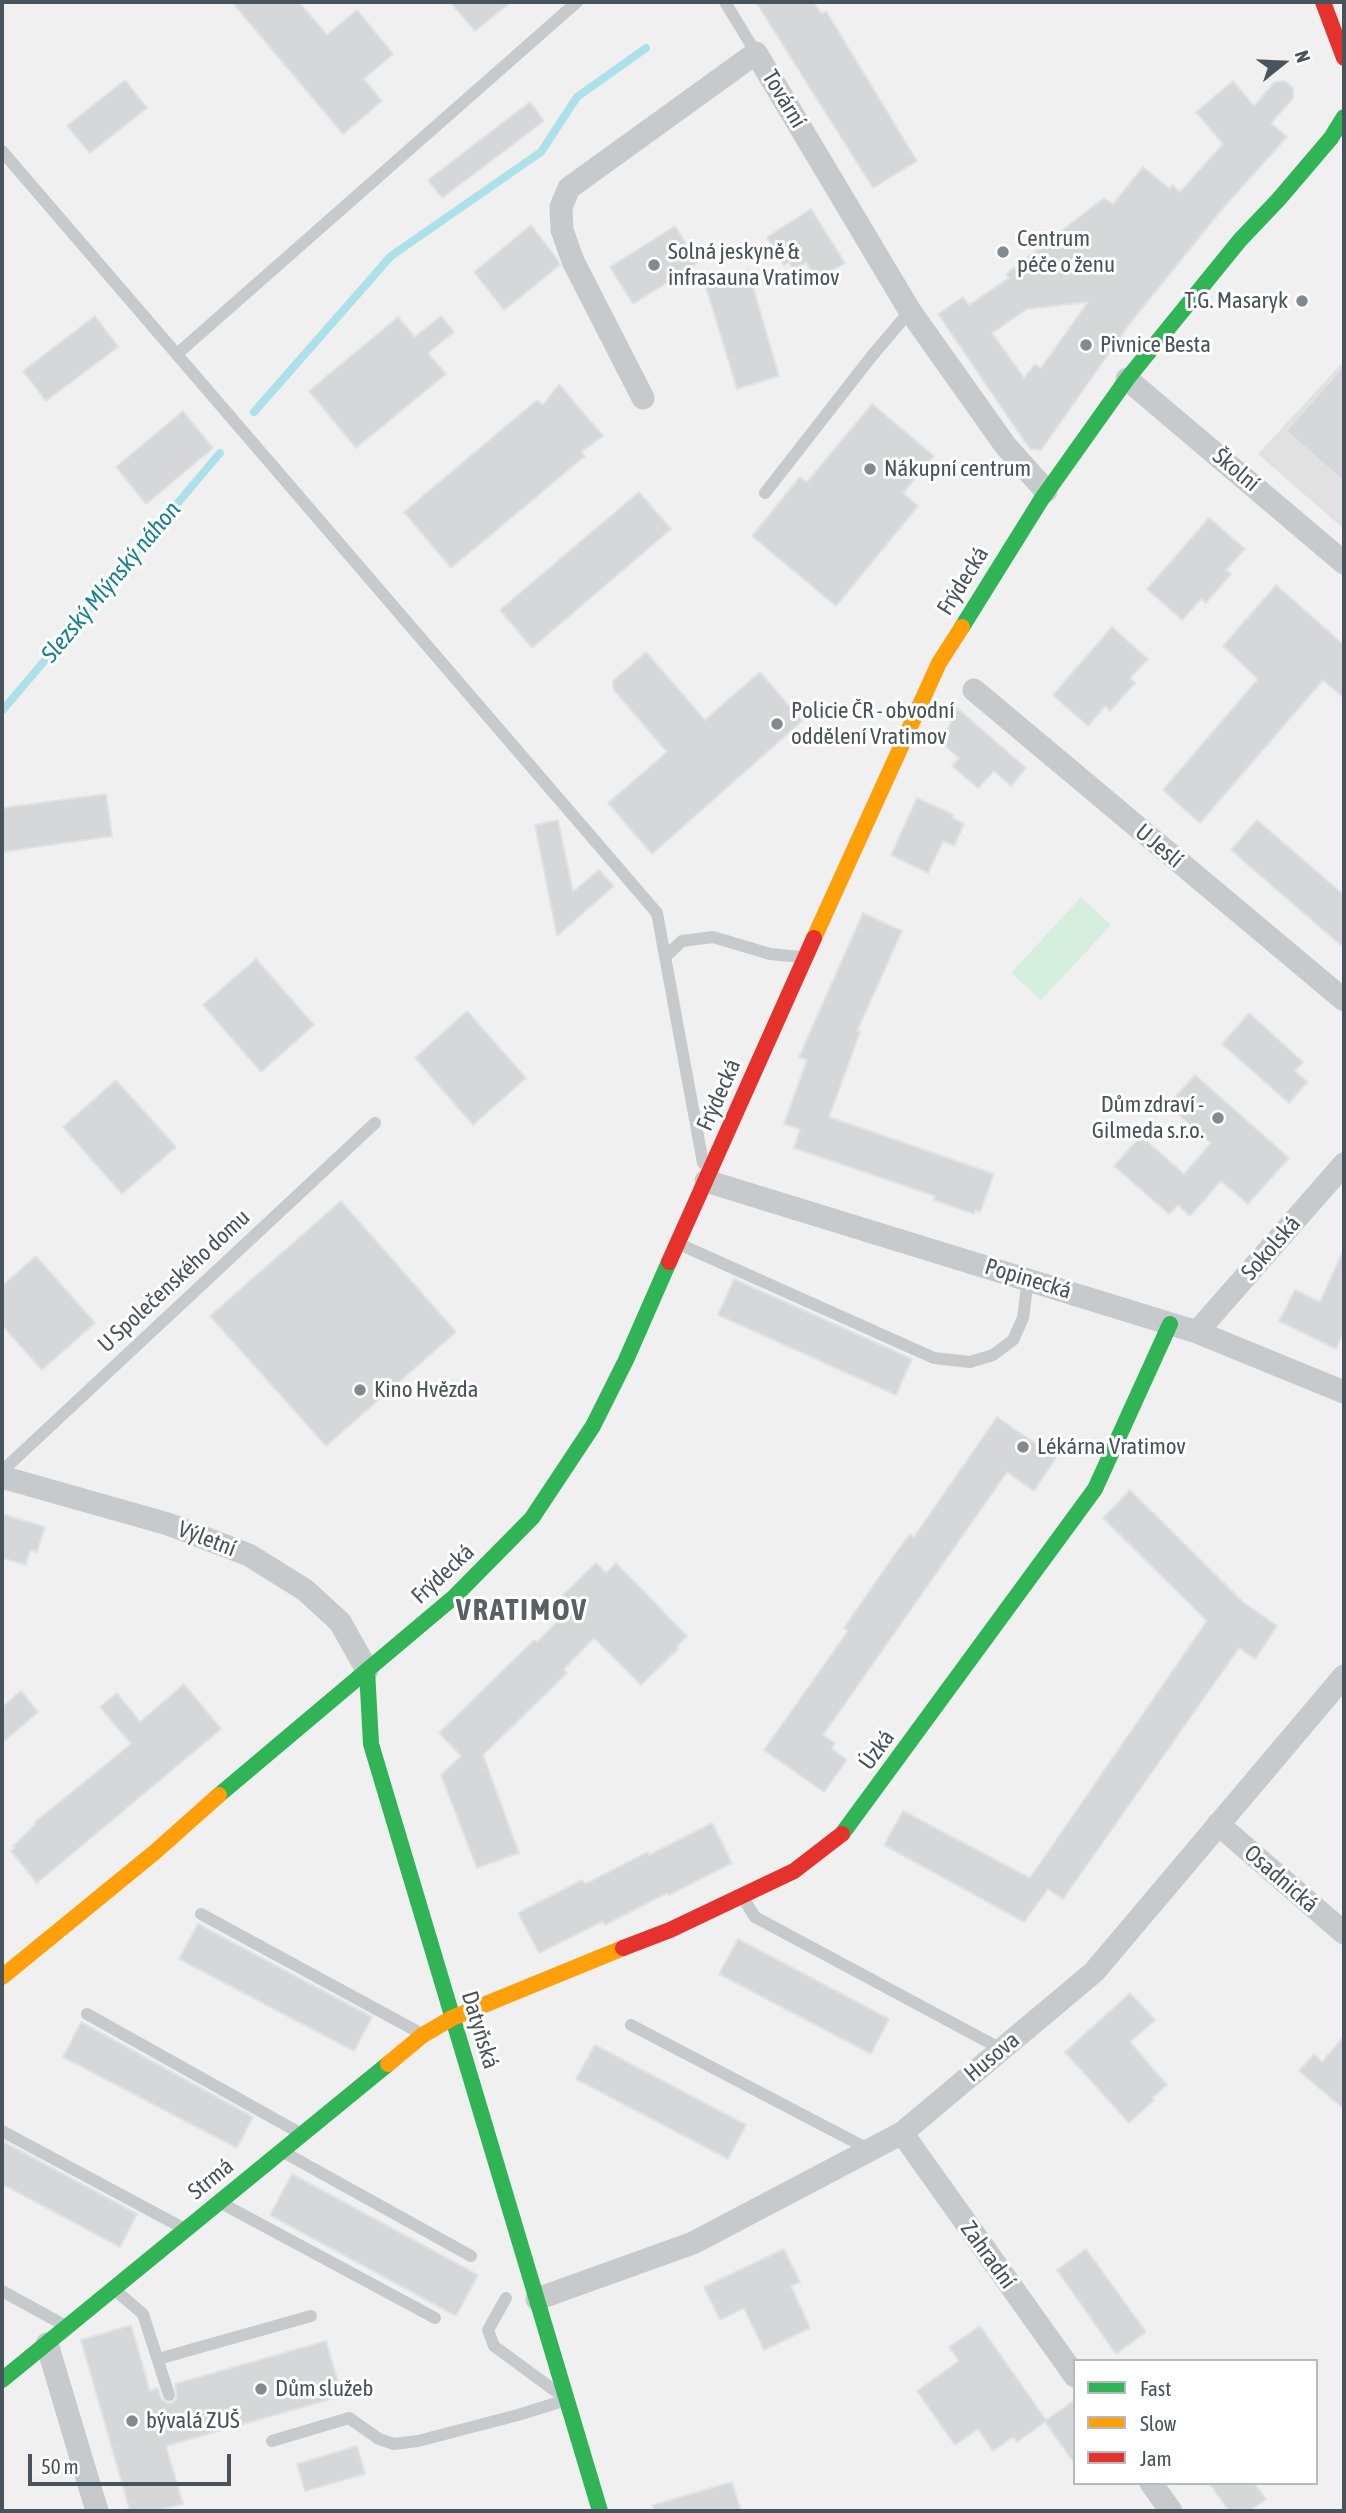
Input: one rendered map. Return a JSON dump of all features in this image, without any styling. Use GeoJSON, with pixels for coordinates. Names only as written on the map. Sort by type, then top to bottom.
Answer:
{"type":"FeatureCollection","features":[{"type":"Feature","properties":{"kind":"main road"},"geometry":{"type":"LineString","coordinates":[[1323,2],[1344,58]]}},
{"type":"Feature","properties":{"kind":"main road","name":"Frýdecká"},"geometry":{"type":"LineString","coordinates":[[2,1977],[145,1860],[454,1597],[532,1518],[593,1426],[626,1360],[939,663],[1046,491],[1127,379],[1240,240],[1279,200],[1331,138],[1344,117]]}},
{"type":"Feature","properties":{"kind":"main road","name":"Úzká"},"geometry":{"type":"LineString","coordinates":[[452,2018],[670,1930],[794,1871],[845,1831],[1095,1489],[1170,1324]]}},
{"type":"Feature","properties":{"kind":"main road","name":"Datyňská"},"geometry":{"type":"LineString","coordinates":[[367,1671],[371,1744],[600,2511]]}},
{"type":"Feature","properties":{"kind":"main road","name":"Strmá"},"geometry":{"type":"LineString","coordinates":[[2,2380],[423,2035],[452,2018]]}},
{"type":"Feature","properties":{"kind":"street","name":"Tovární"},"geometry":{"type":"LineString","coordinates":[[643,398],[573,261],[562,230],[561,207],[569,188],[756,53],[910,311],[1005,445],[1046,491]]}},
{"type":"Feature","properties":{"kind":"street","name":"Školní"},"geometry":{"type":"LineString","coordinates":[[1127,379],[1344,563]]}},
{"type":"Feature","properties":{"kind":"street","name":"U Jeslí"},"geometry":{"type":"LineString","coordinates":[[974,690],[1344,1000]]}},
{"type":"Feature","properties":{"kind":"street","name":"Sokolská"},"geometry":{"type":"LineString","coordinates":[[1197,1332],[1344,1164]]}},
{"type":"Feature","properties":{"kind":"street","name":"Popinecká"},"geometry":{"type":"LineString","coordinates":[[706,1181],[1197,1332],[1344,1392]]}},
{"type":"Feature","properties":{"kind":"street","name":"Výletní"},"geometry":{"type":"LineString","coordinates":[[2,1477],[168,1524],[249,1555],[322,1604],[340,1622],[367,1671]]}},
{"type":"Feature","properties":{"kind":"street","name":"Husova"},"geometry":{"type":"LineString","coordinates":[[537,2299],[693,2243],[902,2133],[1094,1972],[1344,1676]]}},
{"type":"Feature","properties":{"kind":"street","name":"Osadnická"},"geometry":{"type":"LineString","coordinates":[[1218,1825],[1344,1933]]}},
{"type":"Feature","properties":{"kind":"street","name":"Zahradní"},"geometry":{"type":"LineString","coordinates":[[902,2133],[1073,2373]]}},
{"type":"Feature","properties":{"kind":"street"},"geometry":{"type":"LineString","coordinates":[[47,2344],[97,2511]]}},
{"type":"Feature","properties":{"kind":"street"},"geometry":{"type":"LineString","coordinates":[[1153,2485],[1171,2511]]}},
{"type":"Feature","properties":{"kind":"lane"},"geometry":{"type":"LineString","coordinates":[[177,354],[577,2]]}},
{"type":"Feature","properties":{"kind":"lane"},"geometry":{"type":"LineString","coordinates":[[725,2],[756,53]]}},
{"type":"Feature","properties":{"kind":"lane"},"geometry":{"type":"LineString","coordinates":[[2,151],[657,913],[706,1181]]}},
{"type":"Feature","properties":{"kind":"lane"},"geometry":{"type":"LineString","coordinates":[[765,493],[910,311]]}},
{"type":"Feature","properties":{"kind":"lane"},"geometry":{"type":"LineString","coordinates":[[666,956],[682,942],[713,937],[771,954],[805,957]]}},
{"type":"Feature","properties":{"kind":"lane","name":"U Společenského domu"},"geometry":{"type":"LineString","coordinates":[[2,1471],[375,1123]]}},
{"type":"Feature","properties":{"kind":"lane"},"geometry":{"type":"LineString","coordinates":[[679,1244],[934,1358],[970,1362],[993,1355],[1013,1340],[1023,1318],[1028,1279]]}},
{"type":"Feature","properties":{"kind":"lane"},"geometry":{"type":"LineString","coordinates":[[741,1896],[755,1917],[1001,2049]]}},
{"type":"Feature","properties":{"kind":"lane"},"geometry":{"type":"LineString","coordinates":[[201,1914],[423,2035]]}},
{"type":"Feature","properties":{"kind":"lane"},"geometry":{"type":"LineString","coordinates":[[87,2014],[301,2134]]}},
{"type":"Feature","properties":{"kind":"lane"},"geometry":{"type":"LineString","coordinates":[[631,2025],[870,2150]]}},
{"type":"Feature","properties":{"kind":"lane"},"geometry":{"type":"LineString","coordinates":[[2,2131],[186,2230]]}},
{"type":"Feature","properties":{"kind":"lane"},"geometry":{"type":"LineString","coordinates":[[281,2151],[471,2256]]}},
{"type":"Feature","properties":{"kind":"lane"},"geometry":{"type":"LineString","coordinates":[[219,2202],[436,2318]]}},
{"type":"Feature","properties":{"kind":"lane"},"geometry":{"type":"LineString","coordinates":[[114,2289],[143,2314],[169,2395]]}},
{"type":"Feature","properties":{"kind":"lane"},"geometry":{"type":"LineString","coordinates":[[2,2291],[67,2327]]}},
{"type":"Feature","properties":{"kind":"lane"},"geometry":{"type":"LineString","coordinates":[[506,2298],[488,2330],[494,2346],[566,2399]]}},
{"type":"Feature","properties":{"kind":"lane"},"geometry":{"type":"LineString","coordinates":[[158,2360],[311,2316]]}},
{"type":"Feature","properties":{"kind":"lane"},"geometry":{"type":"LineString","coordinates":[[272,2441],[349,2418],[379,2438],[394,2444],[418,2441],[518,2415],[566,2399]]}},
{"type":"Feature","properties":{"kind":"shaded area"},"geometry":{"type":"Polygon","coordinates":[[[1344,361],[1344,529],[1258,454],[1344,361]]]}},
{"type":"Feature","properties":{"kind":"green space"},"geometry":{"type":"Polygon","coordinates":[[[1081,897],[1111,925],[1041,1000],[1011,973],[1081,897]]]}},
{"type":"Feature","properties":{"kind":"building"},"geometry":{"type":"Polygon","coordinates":[[[232,2],[299,2],[327,35],[357,10],[393,54],[364,79],[382,101],[343,134],[232,2]]]}},
{"type":"Feature","properties":{"kind":"building"},"geometry":{"type":"Polygon","coordinates":[[[450,2],[511,2],[475,31],[450,2]]]}},
{"type":"Feature","properties":{"kind":"building"},"geometry":{"type":"Polygon","coordinates":[[[756,2],[813,2],[822,14],[826,11],[917,161],[873,188],[756,2]]]}},
{"type":"Feature","properties":{"kind":"building"},"geometry":{"type":"Polygon","coordinates":[[[125,80],[147,108],[90,153],[67,126],[125,80]]]}},
{"type":"Feature","properties":{"kind":"building"},"geometry":{"type":"Polygon","coordinates":[[[1233,81],[1254,106],[1275,82],[1285,81],[1293,88],[1293,98],[1271,123],[1287,137],[1223,208],[1131,322],[1041,450],[1030,449],[938,314],[963,297],[969,305],[1009,278],[1006,274],[1104,198],[1113,204],[1143,167],[1170,189],[1172,185],[1180,192],[1223,144],[1196,112],[1233,81]],[[1088,302],[1027,309],[992,333],[1024,378],[1035,364],[1041,368],[1088,302]]]}},
{"type":"Feature","properties":{"kind":"building"},"geometry":{"type":"Polygon","coordinates":[[[530,102],[544,121],[442,198],[428,180],[530,102]]]}},
{"type":"Feature","properties":{"kind":"building"},"geometry":{"type":"Polygon","coordinates":[[[811,209],[845,263],[817,280],[806,262],[794,270],[789,262],[784,265],[767,237],[811,209]]]}},
{"type":"Feature","properties":{"kind":"building"},"geometry":{"type":"Polygon","coordinates":[[[531,225],[560,265],[504,310],[474,272],[531,225]]]}},
{"type":"Feature","properties":{"kind":"building","name":"Solná jeskyně & infrasauna Vratimov"},"geometry":{"type":"Polygon","coordinates":[[[675,226],[698,263],[633,304],[610,267],[675,226]]]}},
{"type":"Feature","properties":{"kind":"building"},"geometry":{"type":"Polygon","coordinates":[[[748,270],[779,376],[737,389],[705,284],[748,270]]]}},
{"type":"Feature","properties":{"kind":"building"},"geometry":{"type":"Polygon","coordinates":[[[95,316],[118,347],[46,401],[23,371],[95,316]]]}},
{"type":"Feature","properties":{"kind":"building"},"geometry":{"type":"Polygon","coordinates":[[[441,316],[454,332],[428,353],[446,374],[356,448],[309,391],[398,317],[415,337],[441,316]]]}},
{"type":"Feature","properties":{"kind":"building"},"geometry":{"type":"Polygon","coordinates":[[[1344,365],[1344,482],[1286,431],[1344,365]]]}},
{"type":"Feature","properties":{"kind":"building"},"geometry":{"type":"Polygon","coordinates":[[[559,384],[603,436],[581,452],[585,456],[451,568],[404,512],[537,400],[543,405],[559,384]]]}},
{"type":"Feature","properties":{"kind":"building"},"geometry":{"type":"Polygon","coordinates":[[[872,404],[934,456],[903,493],[918,506],[836,606],[752,536],[800,477],[807,482],[872,404]]]}},
{"type":"Feature","properties":{"kind":"building"},"geometry":{"type":"Polygon","coordinates":[[[183,411],[213,448],[146,504],[116,467],[183,411]]]}},
{"type":"Feature","properties":{"kind":"building"},"geometry":{"type":"Polygon","coordinates":[[[639,492],[671,529],[532,648],[500,610],[639,492]]]}},
{"type":"Feature","properties":{"kind":"building"},"geometry":{"type":"Polygon","coordinates":[[[1209,518],[1245,549],[1226,570],[1231,574],[1206,603],[1201,599],[1182,620],[1147,589],[1209,518]]]}},
{"type":"Feature","properties":{"kind":"building"},"geometry":{"type":"Polygon","coordinates":[[[1276,585],[1344,645],[1344,698],[1323,680],[1200,823],[1163,790],[1258,679],[1223,646],[1276,585]]]}},
{"type":"Feature","properties":{"kind":"building"},"geometry":{"type":"Polygon","coordinates":[[[1112,627],[1148,659],[1130,678],[1135,683],[1110,711],[1105,706],[1088,726],[1053,695],[1112,627]]]}},
{"type":"Feature","properties":{"kind":"building"},"geometry":{"type":"Polygon","coordinates":[[[646,652],[705,720],[760,672],[802,721],[652,854],[608,803],[667,752],[613,689],[613,681],[646,652]]]}},
{"type":"Feature","properties":{"kind":"building"},"geometry":{"type":"Polygon","coordinates":[[[957,708],[1026,768],[1011,786],[994,771],[978,788],[952,766],[959,758],[942,743],[957,708]]]}},
{"type":"Feature","properties":{"kind":"building"},"geometry":{"type":"Polygon","coordinates":[[[106,794],[112,836],[2,852],[2,808],[106,794]]]}},
{"type":"Feature","properties":{"kind":"building"},"geometry":{"type":"Polygon","coordinates":[[[917,798],[954,815],[952,818],[964,824],[954,846],[943,841],[928,873],[891,855],[917,798]]]}},
{"type":"Feature","properties":{"kind":"building"},"geometry":{"type":"Polygon","coordinates":[[[558,820],[573,892],[599,870],[614,886],[557,936],[535,825],[558,820]]]}},
{"type":"Feature","properties":{"kind":"building"},"geometry":{"type":"Polygon","coordinates":[[[1257,820],[1344,895],[1344,948],[1231,850],[1257,820]]]}},
{"type":"Feature","properties":{"kind":"building"},"geometry":{"type":"Polygon","coordinates":[[[863,913],[902,931],[857,1031],[860,1032],[829,1117],[994,1174],[980,1212],[975,1210],[974,1214],[934,1200],[935,1196],[794,1148],[800,1129],[784,1124],[807,1060],[799,1057],[863,913]]]}},
{"type":"Feature","properties":{"kind":"building"},"geometry":{"type":"Polygon","coordinates":[[[256,959],[314,1025],[261,1072],[203,1005],[256,959]]]}},
{"type":"Feature","properties":{"kind":"building"},"geometry":{"type":"Polygon","coordinates":[[[467,1011],[526,1078],[473,1125],[415,1058],[467,1011]]]}},
{"type":"Feature","properties":{"kind":"building"},"geometry":{"type":"Polygon","coordinates":[[[1249,1013],[1303,1062],[1295,1071],[1307,1082],[1289,1103],[1222,1044],[1249,1013]]]}},
{"type":"Feature","properties":{"kind":"building","name":"Dům zdraví - Gilmeda s.r.o."},"geometry":{"type":"Polygon","coordinates":[[[1195,1075],[1289,1158],[1248,1204],[1221,1181],[1190,1216],[1178,1205],[1169,1214],[1114,1166],[1141,1136],[1184,1174],[1211,1143],[1168,1105],[1195,1075]]]}},
{"type":"Feature","properties":{"kind":"building"},"geometry":{"type":"Polygon","coordinates":[[[116,1080],[176,1147],[122,1194],[63,1127],[116,1080]]]}},
{"type":"Feature","properties":{"kind":"building"},"geometry":{"type":"Polygon","coordinates":[[[341,1201],[456,1332],[326,1446],[210,1316],[341,1201]]]}},
{"type":"Feature","properties":{"kind":"building"},"geometry":{"type":"Polygon","coordinates":[[[1344,1249],[1344,1331],[1336,1349],[1279,1321],[1295,1290],[1320,1302],[1344,1249]]]}},
{"type":"Feature","properties":{"kind":"building"},"geometry":{"type":"Polygon","coordinates":[[[36,1256],[95,1323],[42,1370],[2,1325],[2,1286],[36,1256]]]}},
{"type":"Feature","properties":{"kind":"building"},"geometry":{"type":"Polygon","coordinates":[[[734,1279],[912,1359],[896,1395],[718,1315],[734,1279]]]}},
{"type":"Feature","properties":{"kind":"building"},"geometry":{"type":"Polygon","coordinates":[[[997,1417],[1056,1458],[1034,1491],[1007,1472],[823,1735],[835,1743],[832,1749],[847,1760],[824,1792],[764,1750],[848,1631],[844,1628],[895,1554],[910,1534],[914,1537],[997,1417]]]}},
{"type":"Feature","properties":{"kind":"building"},"geometry":{"type":"Polygon","coordinates":[[[1130,1490],[1244,1603],[1277,1626],[1255,1659],[1239,1648],[1063,1899],[1048,1889],[1024,1922],[884,1845],[903,1811],[1030,1878],[1207,1621],[1103,1518],[1130,1490]]]}},
{"type":"Feature","properties":{"kind":"building"},"geometry":{"type":"Polygon","coordinates":[[[2,1514],[45,1527],[37,1552],[30,1550],[26,1565],[2,1558],[2,1514]]]}},
{"type":"Feature","properties":{"kind":"building"},"geometry":{"type":"Polygon","coordinates":[[[596,1563],[606,1573],[616,1563],[687,1636],[677,1646],[679,1648],[641,1685],[594,1638],[564,1669],[567,1673],[483,1755],[519,1853],[477,1868],[441,1775],[461,1756],[439,1733],[534,1640],[537,1642],[568,1611],[558,1600],[596,1563]]]}},
{"type":"Feature","properties":{"kind":"building"},"geometry":{"type":"Polygon","coordinates":[[[184,1684],[221,1729],[37,1883],[11,1851],[15,1848],[13,1846],[35,1822],[131,1744],[100,1707],[117,1693],[140,1722],[184,1684]]]}},
{"type":"Feature","properties":{"kind":"building"},"geometry":{"type":"Polygon","coordinates":[[[21,1691],[38,1712],[2,1743],[2,1707],[21,1691]]]}},
{"type":"Feature","properties":{"kind":"building"},"geometry":{"type":"Polygon","coordinates":[[[712,1823],[732,1863],[605,1925],[603,1921],[539,1953],[518,1913],[582,1880],[585,1884],[712,1823]]]}},
{"type":"Feature","properties":{"kind":"building"},"geometry":{"type":"Polygon","coordinates":[[[198,1924],[372,2017],[354,2051],[179,1959],[198,1924]]]}},
{"type":"Feature","properties":{"kind":"building"},"geometry":{"type":"Polygon","coordinates":[[[738,1939],[889,2019],[871,2054],[719,1974],[738,1939]]]}},
{"type":"Feature","properties":{"kind":"building"},"geometry":{"type":"Polygon","coordinates":[[[1130,1993],[1155,2020],[1130,2042],[1167,2085],[1129,2123],[1065,2052],[1130,1993]]]}},
{"type":"Feature","properties":{"kind":"building"},"geometry":{"type":"Polygon","coordinates":[[[81,2022],[253,2117],[237,2148],[63,2057],[81,2022]]]}},
{"type":"Feature","properties":{"kind":"building"},"geometry":{"type":"Polygon","coordinates":[[[1344,2036],[1344,2109],[1299,2071],[1314,2054],[1322,2062],[1344,2036]]]}},
{"type":"Feature","properties":{"kind":"building"},"geometry":{"type":"Polygon","coordinates":[[[595,2045],[746,2125],[728,2159],[576,2079],[595,2045]]]}},
{"type":"Feature","properties":{"kind":"building"},"geometry":{"type":"Polygon","coordinates":[[[2,2141],[137,2214],[120,2247],[2,2184],[2,2141]]]}},
{"type":"Feature","properties":{"kind":"building"},"geometry":{"type":"Polygon","coordinates":[[[292,2174],[478,2275],[456,2316],[270,2215],[292,2174]]]}},
{"type":"Feature","properties":{"kind":"building"},"geometry":{"type":"Polygon","coordinates":[[[784,2249],[800,2282],[791,2286],[810,2328],[764,2350],[744,2308],[720,2320],[704,2287],[784,2249]]]}},
{"type":"Feature","properties":{"kind":"building"},"geometry":{"type":"Polygon","coordinates":[[[1086,2249],[1146,2332],[1116,2354],[1057,2270],[1086,2249]]]}},
{"type":"Feature","properties":{"kind":"building"},"geometry":{"type":"Polygon","coordinates":[[[131,2325],[150,2391],[158,2388],[161,2398],[167,2403],[172,2403],[177,2398],[175,2384],[326,2341],[342,2396],[166,2446],[183,2504],[155,2511],[130,2511],[81,2340],[131,2325]]]}},
{"type":"Feature","properties":{"kind":"building"},"geometry":{"type":"Polygon","coordinates":[[[980,2326],[1046,2420],[1073,2401],[1073,2461],[1045,2422],[1017,2442],[1013,2437],[993,2451],[978,2429],[955,2445],[917,2391],[959,2361],[949,2347],[980,2326]]]}},
{"type":"Feature","properties":{"kind":"building"},"geometry":{"type":"Polygon","coordinates":[[[357,2446],[365,2474],[305,2491],[297,2464],[357,2446]]]}},
{"type":"Feature","properties":{"kind":"building"},"geometry":{"type":"Polygon","coordinates":[[[732,2482],[741,2511],[654,2511],[653,2505],[732,2482]]]}},
{"type":"Feature","properties":{"kind":"building"},"geometry":{"type":"Polygon","coordinates":[[[1210,2485],[1256,2485],[1266,2499],[1249,2511],[1229,2511],[1210,2485]]]}},
{"type":"Feature","properties":{"kind":"waterway","name":"Slezský Mlýnský náhon"},"geometry":{"type":"LineString","coordinates":[[254,412],[391,256],[541,152],[577,97],[646,48]]}},
{"type":"Feature","properties":{"kind":"waterway","name":"Slezský Mlýnský náhon"},"geometry":{"type":"LineString","coordinates":[[2,711],[220,453]]}},
{"type":"Feature","properties":{"kind":"traffic: fast"},"geometry":{"type":"LineString","coordinates":[[962,627],[1041,500],[1127,379],[1240,240],[1331,138],[1344,117]]}},
{"type":"Feature","properties":{"kind":"traffic: fast"},"geometry":{"type":"LineString","coordinates":[[219,1795],[454,1597],[532,1518],[593,1426],[626,1360],[669,1262]]}},
{"type":"Feature","properties":{"kind":"traffic: fast"},"geometry":{"type":"LineString","coordinates":[[842,1834],[1095,1489],[1170,1324]]}},
{"type":"Feature","properties":{"kind":"traffic: fast"},"geometry":{"type":"LineString","coordinates":[[367,1670],[371,1744],[600,2511]]}},
{"type":"Feature","properties":{"kind":"traffic: fast"},"geometry":{"type":"LineString","coordinates":[[2,2380],[388,2064]]}},
{"type":"Feature","properties":{"kind":"traffic: slow"},"geometry":{"type":"LineString","coordinates":[[814,938],[939,663],[962,627]]}},
{"type":"Feature","properties":{"kind":"traffic: slow"},"geometry":{"type":"LineString","coordinates":[[2,1977],[155,1852],[219,1795]]}},
{"type":"Feature","properties":{"kind":"traffic: slow"},"geometry":{"type":"LineString","coordinates":[[388,2064],[423,2035],[452,2018],[623,1948]]}},
{"type":"Feature","properties":{"kind":"traffic: jam"},"geometry":{"type":"LineString","coordinates":[[1323,2],[1344,58]]}},
{"type":"Feature","properties":{"kind":"traffic: jam"},"geometry":{"type":"LineString","coordinates":[[669,1262],[814,938]]}},
{"type":"Feature","properties":{"kind":"traffic: jam"},"geometry":{"type":"LineString","coordinates":[[623,1948],[670,1930],[794,1871],[842,1834]]}},
{"type":"Feature","properties":{"kind":"place","name":"Centrum péče o ženu"},"geometry":{"type":"Point","coordinates":[1003,252]}},
{"type":"Feature","properties":{"kind":"place","name":"Solná jeskyně & infrasauna Vratimov"},"geometry":{"type":"Point","coordinates":[654,265]}},
{"type":"Feature","properties":{"kind":"place","name":"T.G. Masaryk"},"geometry":{"type":"Point","coordinates":[1302,301]}},
{"type":"Feature","properties":{"kind":"place","name":"Pivnice Besta"},"geometry":{"type":"Point","coordinates":[1086,345]}},
{"type":"Feature","properties":{"kind":"place","name":"Nákupní centrum"},"geometry":{"type":"Point","coordinates":[870,469]}},
{"type":"Feature","properties":{"kind":"place","name":"Policie ČR - obvodní oddělení Vratimov"},"geometry":{"type":"Point","coordinates":[777,724]}},
{"type":"Feature","properties":{"kind":"place","name":"Dům zdraví - Gilmeda s.r.o."},"geometry":{"type":"Point","coordinates":[1218,1118]}},
{"type":"Feature","properties":{"kind":"place","name":"Kino Hvězda"},"geometry":{"type":"Point","coordinates":[360,1390]}},
{"type":"Feature","properties":{"kind":"place","name":"Lékárna Vratimov"},"geometry":{"type":"Point","coordinates":[1023,1447]}},
{"type":"Feature","properties":{"kind":"place","name":"Dům služeb"},"geometry":{"type":"Point","coordinates":[261,2389]}},
{"type":"Feature","properties":{"kind":"place","name":"bývalá ZUŠ"},"geometry":{"type":"Point","coordinates":[132,2421]}},
{"type":"Feature","properties":{"kind":"district","name":"VRATIMOV"},"geometry":{"type":"Point","coordinates":[522,1611]}}]}
